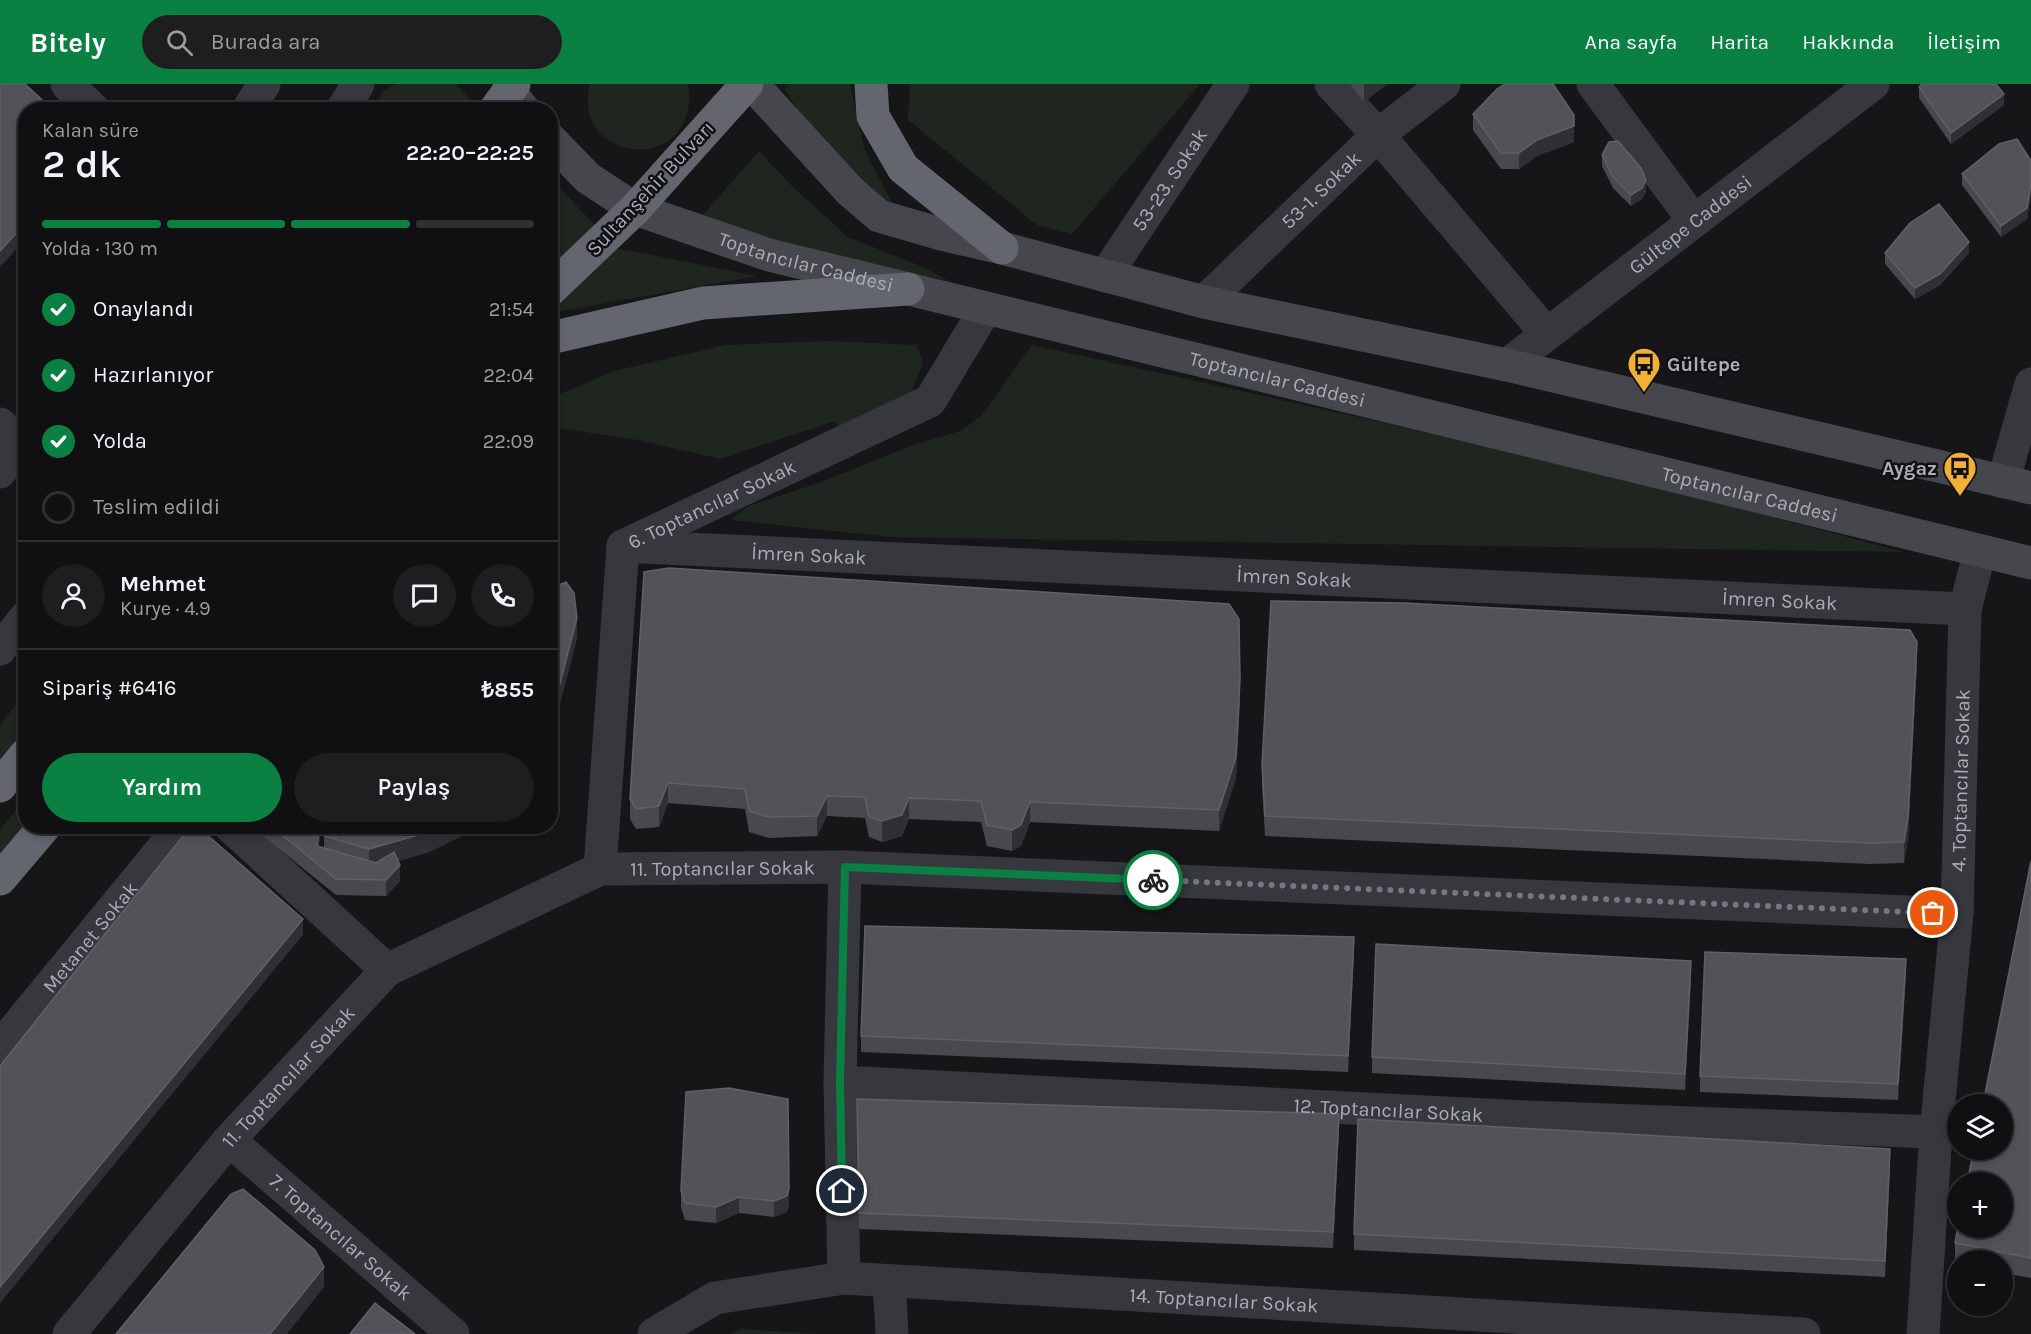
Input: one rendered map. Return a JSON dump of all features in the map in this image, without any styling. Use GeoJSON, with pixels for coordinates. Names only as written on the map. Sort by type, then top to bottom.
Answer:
{"type":"FeatureCollection","features":[{"type":"Feature","properties":{"kind":"highway","name":"Sultanşehir Bulvarı"},"geometry":{"type":"LineString","coordinates":[[558,282],[635,209],[749,84]]}},
{"type":"Feature","properties":{"kind":"highway"},"geometry":{"type":"LineString","coordinates":[[871,84],[873,116],[903,168],[1002,248]]}},
{"type":"Feature","properties":{"kind":"highway"},"geometry":{"type":"LineString","coordinates":[[558,336],[703,303],[908,289]]}},
{"type":"Feature","properties":{"kind":"highway"},"geometry":{"type":"LineString","coordinates":[[0,786],[18,764]]}},
{"type":"Feature","properties":{"kind":"highway"},"geometry":{"type":"LineString","coordinates":[[0,879],[38,834]]}},
{"type":"Feature","properties":{"kind":"street"},"geometry":{"type":"LineString","coordinates":[[67,84],[86,102]]}},
{"type":"Feature","properties":{"kind":"street"},"geometry":{"type":"LineString","coordinates":[[253,102],[264,84]]}},
{"type":"Feature","properties":{"kind":"street"},"geometry":{"type":"LineString","coordinates":[[347,102],[358,84]]}},
{"type":"Feature","properties":{"kind":"street"},"geometry":{"type":"LineString","coordinates":[[749,84],[850,191],[879,216],[1204,302],[1507,365],[2017,485],[2031,384]]}},
{"type":"Feature","properties":{"kind":"street","name":"53-23. Sokak"},"geometry":{"type":"LineString","coordinates":[[1106,276],[1233,84]]}},
{"type":"Feature","properties":{"kind":"street"},"geometry":{"type":"LineString","coordinates":[[1331,84],[1378,135],[1547,334]]}},
{"type":"Feature","properties":{"kind":"street","name":"53-1. Sokak"},"geometry":{"type":"LineString","coordinates":[[1204,302],[1378,135],[1444,84]]}},
{"type":"Feature","properties":{"kind":"street"},"geometry":{"type":"LineString","coordinates":[[1593,84],[1695,221]]}},
{"type":"Feature","properties":{"kind":"street","name":"Gültepe Caddesi"},"geometry":{"type":"LineString","coordinates":[[1507,365],[1873,84]]}},
{"type":"Feature","properties":{"kind":"street","name":"Toptancılar Caddesi"},"geometry":{"type":"LineString","coordinates":[[558,147],[588,178],[635,209],[769,255],[2031,563]]}},
{"type":"Feature","properties":{"kind":"street","name":"6. Toptancılar Sokak"},"geometry":{"type":"LineString","coordinates":[[600,869],[623,546],[930,401],[986,308]]}},
{"type":"Feature","properties":{"kind":"street"},"geometry":{"type":"LineString","coordinates":[[0,472],[16,435]]}},
{"type":"Feature","properties":{"kind":"street","name":"İmren Sokak"},"geometry":{"type":"LineString","coordinates":[[623,546],[1965,609]]}},
{"type":"Feature","properties":{"kind":"street","name":"4. Toptancılar Sokak"},"geometry":{"type":"LineString","coordinates":[[1923,1334],[1936,1132],[1957,914],[1965,609],[1980,551]]}},
{"type":"Feature","properties":{"kind":"street"},"geometry":{"type":"LineString","coordinates":[[0,649],[18,627]]}},
{"type":"Feature","properties":{"kind":"street","name":"Metanet Sokak"},"geometry":{"type":"LineString","coordinates":[[0,1047],[174,834]]}},
{"type":"Feature","properties":{"kind":"street"},"geometry":{"type":"LineString","coordinates":[[240,834],[387,970]]}},
{"type":"Feature","properties":{"kind":"street"},"geometry":{"type":"LineString","coordinates":[[844,1278],[840,1082],[845,867]]}},
{"type":"Feature","properties":{"kind":"street","name":"11. Toptancılar Sokak"},"geometry":{"type":"LineString","coordinates":[[69,1334],[229,1140],[387,970],[600,869],[845,867],[1957,914]]}},
{"type":"Feature","properties":{"kind":"street","name":"12. Toptancılar Sokak"},"geometry":{"type":"LineString","coordinates":[[840,1082],[1527,1117],[1936,1132]]}},
{"type":"Feature","properties":{"kind":"street","name":"7. Toptancılar Sokak"},"geometry":{"type":"LineString","coordinates":[[229,1140],[453,1334]]}},
{"type":"Feature","properties":{"kind":"street","name":"14. Toptancılar Sokak"},"geometry":{"type":"LineString","coordinates":[[654,1334],[715,1298],[844,1278],[1804,1334]]}},
{"type":"Feature","properties":{"kind":"street"},"geometry":{"type":"LineString","coordinates":[[889,1281],[892,1334]]}},
{"type":"Feature","properties":{"kind":"shaded area"},"geometry":{"type":"Polygon","coordinates":[[[396,84],[455,84],[472,102],[378,102],[384,90],[396,84]]]}},
{"type":"Feature","properties":{"kind":"shaded area"},"geometry":{"type":"Polygon","coordinates":[[[590,84],[688,84],[687,114],[676,134],[658,146],[637,149],[616,144],[599,132],[589,112],[590,84]]]}},
{"type":"Feature","properties":{"kind":"shaded area"},"geometry":{"type":"Polygon","coordinates":[[[789,84],[850,84],[864,148],[894,207],[827,153],[784,89],[789,84]]]}},
{"type":"Feature","properties":{"kind":"shaded area"},"geometry":{"type":"Polygon","coordinates":[[[910,84],[1200,84],[1072,234],[1037,225],[908,120],[910,84]]]}},
{"type":"Feature","properties":{"kind":"shaded area"},"geometry":{"type":"Polygon","coordinates":[[[759,151],[791,185],[848,237],[923,267],[949,281],[737,234],[700,218],[759,151]]]}},
{"type":"Feature","properties":{"kind":"shaded area"},"geometry":{"type":"Polygon","coordinates":[[[558,186],[597,227],[558,264],[558,186]]]}},
{"type":"Feature","properties":{"kind":"shaded area"},"geometry":{"type":"Polygon","coordinates":[[[615,248],[757,276],[558,312],[558,301],[615,248]]]}},
{"type":"Feature","properties":{"kind":"shaded area"},"geometry":{"type":"Polygon","coordinates":[[[830,341],[917,345],[923,363],[912,391],[847,430],[832,422],[720,459],[638,440],[558,428],[558,395],[614,371],[725,345],[830,341]]]}},
{"type":"Feature","properties":{"kind":"shaded area"},"geometry":{"type":"Polygon","coordinates":[[[1032,345],[1469,442],[1686,495],[1903,552],[889,537],[732,520],[748,506],[824,481],[913,445],[961,431],[982,415],[1032,345]]]}},
{"type":"Feature","properties":{"kind":"shaded area"},"geometry":{"type":"Polygon","coordinates":[[[18,702],[18,737],[0,761],[0,725],[18,702]]]}},
{"type":"Feature","properties":{"kind":"shaded area"},"geometry":{"type":"Polygon","coordinates":[[[18,807],[20,834],[0,859],[0,829],[18,807]]]}},
{"type":"Feature","properties":{"kind":"shaded area"},"geometry":{"type":"Polygon","coordinates":[[[742,1329],[818,1334],[730,1334],[742,1329]]]}},
{"type":"Feature","properties":{"kind":"building"},"geometry":{"type":"Polygon","coordinates":[[[0,84],[25,84],[44,102],[18,102],[18,232],[0,251],[0,84]]]}},
{"type":"Feature","properties":{"kind":"building"},"geometry":{"type":"Polygon","coordinates":[[[1505,84],[1553,84],[1574,115],[1574,126],[1537,140],[1519,153],[1501,153],[1473,114],[1497,89],[1505,84]]]}},
{"type":"Feature","properties":{"kind":"building"},"geometry":{"type":"Polygon","coordinates":[[[1922,84],[1996,84],[2004,94],[1951,133],[1919,87],[1922,84]]]}},
{"type":"Feature","properties":{"kind":"building"},"geometry":{"type":"Polygon","coordinates":[[[2017,139],[2031,161],[2031,183],[2027,208],[2001,226],[1962,174],[1999,144],[2017,139]]]}},
{"type":"Feature","properties":{"kind":"building"},"geometry":{"type":"Polygon","coordinates":[[[1618,141],[1641,168],[1646,180],[1642,188],[1631,195],[1613,177],[1602,155],[1609,142],[1618,141]]]}},
{"type":"Feature","properties":{"kind":"building"},"geometry":{"type":"Polygon","coordinates":[[[1939,204],[1969,242],[1940,274],[1915,288],[1885,253],[1910,223],[1939,204]]]}},
{"type":"Feature","properties":{"kind":"building"},"geometry":{"type":"Polygon","coordinates":[[[669,568],[1229,604],[1239,619],[1240,679],[1236,757],[1219,810],[1030,802],[1021,825],[1012,830],[987,825],[981,801],[909,798],[902,815],[882,821],[869,817],[865,797],[827,796],[817,816],[769,817],[749,811],[745,789],[668,783],[659,806],[636,809],[630,799],[644,572],[669,568]]]}},
{"type":"Feature","properties":{"kind":"building"},"geometry":{"type":"Polygon","coordinates":[[[566,582],[574,593],[577,618],[558,691],[558,586],[566,582]]]}},
{"type":"Feature","properties":{"kind":"building"},"geometry":{"type":"Polygon","coordinates":[[[1271,601],[1404,603],[1910,630],[1917,642],[1908,818],[1904,842],[1870,843],[1265,816],[1262,765],[1271,601]]]}},
{"type":"Feature","properties":{"kind":"building"},"geometry":{"type":"Polygon","coordinates":[[[185,834],[206,834],[303,919],[0,1287],[0,1066],[185,834]]]}},
{"type":"Feature","properties":{"kind":"building"},"geometry":{"type":"Polygon","coordinates":[[[281,834],[318,834],[317,846],[376,863],[394,852],[400,865],[386,880],[336,879],[281,834]]]}},
{"type":"Feature","properties":{"kind":"building"},"geometry":{"type":"Polygon","coordinates":[[[324,834],[422,834],[369,849],[324,836],[324,834]]]}},
{"type":"Feature","properties":{"kind":"building"},"geometry":{"type":"Polygon","coordinates":[[[2031,861],[2031,1258],[2013,1254],[2013,1250],[1990,1250],[1955,1243],[1956,1238],[2013,1238],[2013,1172],[1969,1172],[1972,1160],[2013,1160],[2013,1094],[1985,1094],[2031,861]]]}},
{"type":"Feature","properties":{"kind":"building"},"geometry":{"type":"Polygon","coordinates":[[[865,926],[1354,937],[1348,1056],[861,1036],[865,926]]]}},
{"type":"Feature","properties":{"kind":"building"},"geometry":{"type":"Polygon","coordinates":[[[1376,944],[1691,961],[1685,1074],[1372,1057],[1376,944]]]}},
{"type":"Feature","properties":{"kind":"building"},"geometry":{"type":"Polygon","coordinates":[[[1705,952],[1906,959],[1898,1084],[1700,1076],[1705,952]]]}},
{"type":"Feature","properties":{"kind":"building"},"geometry":{"type":"Polygon","coordinates":[[[729,1088],[788,1099],[789,1189],[787,1196],[774,1201],[739,1197],[716,1207],[685,1203],[681,1191],[686,1092],[729,1088]]]}},
{"type":"Feature","properties":{"kind":"building"},"geometry":{"type":"Polygon","coordinates":[[[857,1099],[1339,1114],[1333,1232],[859,1213],[857,1099]]]}},
{"type":"Feature","properties":{"kind":"building"},"geometry":{"type":"Polygon","coordinates":[[[1358,1119],[1890,1149],[1885,1261],[1354,1234],[1358,1119]]]}},
{"type":"Feature","properties":{"kind":"building"},"geometry":{"type":"Polygon","coordinates":[[[243,1189],[315,1250],[324,1267],[270,1334],[116,1334],[231,1194],[243,1189]]]}},
{"type":"Feature","properties":{"kind":"building"},"geometry":{"type":"Polygon","coordinates":[[[375,1303],[415,1334],[350,1334],[375,1303]]]}},
{"type":"Feature","properties":{"kind":"way so far"},"geometry":{"type":"LineString","coordinates":[[1153,880],[1933,913]]}},
{"type":"Feature","properties":{"kind":"place","name":"Gültepe"},"geometry":{"type":"Point","coordinates":[1644,393]}},
{"type":"Feature","properties":{"kind":"place","name":"Aygaz"},"geometry":{"type":"Point","coordinates":[1960,497]}},
{"type":"Feature","properties":{"kind":"route"},"geometry":{"type":"LineString","coordinates":[[842,1191],[840,1082],[845,867],[1153,880]]}}]}
